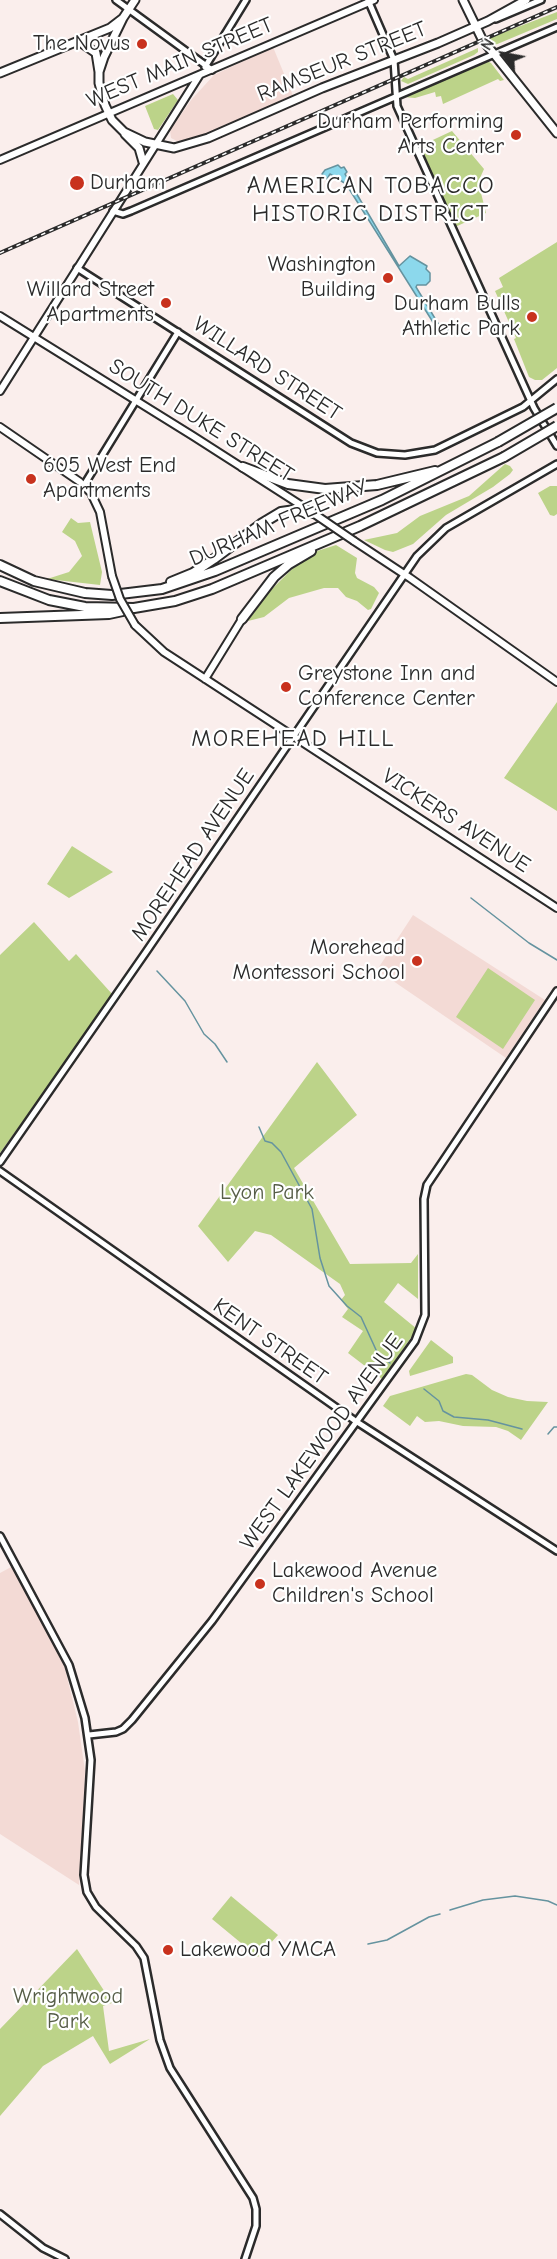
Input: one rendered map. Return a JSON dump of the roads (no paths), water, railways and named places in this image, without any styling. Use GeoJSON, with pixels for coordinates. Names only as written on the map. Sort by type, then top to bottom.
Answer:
{"type":"FeatureCollection","features":[{"type":"Feature","properties":{"kind":"highway","name":"DURHAM FREEWAY"},"geometry":{"type":"LineString","coordinates":[[0,565],[34,581],[68,590],[112,595],[149,591],[189,581],[382,500],[465,460],[557,408]]}},
{"type":"Feature","properties":{"kind":"highway","name":"DURHAM FREEWAY"},"geometry":{"type":"LineString","coordinates":[[0,581],[34,595],[65,604],[127,609],[163,604],[199,594],[360,526],[504,457],[557,426]]}},
{"type":"Feature","properties":{"kind":"highway"},"geometry":{"type":"LineString","coordinates":[[243,467],[295,486],[338,490],[389,483],[432,472],[465,460]]}},
{"type":"Feature","properties":{"kind":"highway"},"geometry":{"type":"LineString","coordinates":[[149,591],[193,573],[281,512],[296,510],[313,513]]}},
{"type":"Feature","properties":{"kind":"highway"},"geometry":{"type":"LineString","coordinates":[[242,619],[266,586],[288,564],[360,526]]}},
{"type":"Feature","properties":{"kind":"highway"},"geometry":{"type":"LineString","coordinates":[[0,618],[109,614],[127,609]]}},
{"type":"Feature","properties":{"kind":"main road"},"geometry":{"type":"LineString","coordinates":[[99,72],[123,18],[135,0]]}},
{"type":"Feature","properties":{"kind":"main road"},"geometry":{"type":"LineString","coordinates":[[463,0],[475,27],[493,54],[557,133]]}},
{"type":"Feature","properties":{"kind":"main road"},"geometry":{"type":"LineString","coordinates":[[488,21],[526,0]]}},
{"type":"Feature","properties":{"kind":"main road","name":"WEST MAIN STREET"},"geometry":{"type":"LineString","coordinates":[[0,160],[371,1]]}},
{"type":"Feature","properties":{"kind":"main road"},"geometry":{"type":"LineString","coordinates":[[0,73],[80,42],[110,28],[123,18]]}},
{"type":"Feature","properties":{"kind":"main road","name":"RAMSEUR STREET"},"geometry":{"type":"LineString","coordinates":[[155,145],[174,148],[194,143],[488,21]]}},
{"type":"Feature","properties":{"kind":"main road"},"geometry":{"type":"LineString","coordinates":[[80,42],[96,53],[102,96],[108,113],[139,148],[143,162]]}},
{"type":"Feature","properties":{"kind":"main road"},"geometry":{"type":"LineString","coordinates":[[0,391],[199,76]]}},
{"type":"Feature","properties":{"kind":"main road"},"geometry":{"type":"LineString","coordinates":[[124,132],[155,145]]}},
{"type":"Feature","properties":{"kind":"main road","name":"SOUTH DUKE STREET"},"geometry":{"type":"LineString","coordinates":[[0,316],[243,467],[404,574],[557,682]]}},
{"type":"Feature","properties":{"kind":"main road"},"geometry":{"type":"LineString","coordinates":[[0,427],[84,485]]}},
{"type":"Feature","properties":{"kind":"main road","name":"VICKERS AVENUE"},"geometry":{"type":"LineString","coordinates":[[84,485],[98,506],[112,576],[120,599],[135,625],[157,647],[557,908]]}},
{"type":"Feature","properties":{"kind":"main road"},"geometry":{"type":"LineString","coordinates":[[205,679],[242,619]]}},
{"type":"Feature","properties":{"kind":"street"},"geometry":{"type":"LineString","coordinates":[[116,0],[212,70]]}},
{"type":"Feature","properties":{"kind":"street"},"geometry":{"type":"LineString","coordinates":[[199,76],[246,0]]}},
{"type":"Feature","properties":{"kind":"street","name":"RAMSEUR STREET"},"geometry":{"type":"LineString","coordinates":[[488,21],[541,0]]}},
{"type":"Feature","properties":{"kind":"street"},"geometry":{"type":"LineString","coordinates":[[371,1],[394,60],[397,106],[531,401],[557,446]]}},
{"type":"Feature","properties":{"kind":"street"},"geometry":{"type":"LineString","coordinates":[[113,211],[123,214],[131,211],[557,27]]}},
{"type":"Feature","properties":{"kind":"street","name":"WILLARD STREET"},"geometry":{"type":"LineString","coordinates":[[77,268],[360,447],[385,454],[405,455],[435,450],[512,413],[531,401],[557,379]]}},
{"type":"Feature","properties":{"kind":"street"},"geometry":{"type":"LineString","coordinates":[[84,485],[177,332]]}},
{"type":"Feature","properties":{"kind":"street","name":"MOREHEAD AVENUE"},"geometry":{"type":"LineString","coordinates":[[0,1162],[417,556],[441,532],[557,464]]}},
{"type":"Feature","properties":{"kind":"street","name":"WEST LAKEWOOD AVENUE"},"geometry":{"type":"LineString","coordinates":[[89,1735],[116,1732],[132,1720],[212,1622],[410,1349],[421,1329],[425,1305],[424,1199],[429,1182],[557,991]]}},
{"type":"Feature","properties":{"kind":"street","name":"KENT STREET"},"geometry":{"type":"LineString","coordinates":[[0,1171],[357,1422],[557,1551]]}},
{"type":"Feature","properties":{"kind":"street"},"geometry":{"type":"LineString","coordinates":[[0,1536],[69,1665],[78,1689],[89,1735],[91,1769],[84,1875],[87,1892],[96,1907],[136,1946],[144,1958],[161,2043],[170,2068],[253,2198],[257,2220],[245,2259]]}},
{"type":"Feature","properties":{"kind":"street"},"geometry":{"type":"LineString","coordinates":[[0,2214],[43,2248],[65,2259]]}},
{"type":"Feature","properties":{"kind":"water"},"geometry":{"type":"Polygon","coordinates":[[[338,165],[341,168],[344,167],[347,172],[345,174],[399,266],[410,256],[427,266],[430,281],[426,285],[416,287],[439,325],[447,331],[436,327],[346,184],[330,174],[327,179],[322,174],[325,170],[338,165]]]}},
{"type":"Feature","properties":{"kind":"waterway"},"geometry":{"type":"LineString","coordinates":[[471,898],[529,943],[557,960]]}},
{"type":"Feature","properties":{"kind":"waterway"},"geometry":{"type":"LineString","coordinates":[[157,971],[185,1001],[204,1034],[215,1044],[227,1062]]}},
{"type":"Feature","properties":{"kind":"waterway"},"geometry":{"type":"LineString","coordinates":[[259,1127],[265,1141],[272,1143],[281,1152],[312,1209],[320,1258],[329,1286],[347,1306],[361,1317],[377,1352],[390,1363]]}},
{"type":"Feature","properties":{"kind":"waterway"},"geometry":{"type":"LineString","coordinates":[[424,1389],[439,1401],[443,1411],[454,1417],[488,1420],[522,1429]]}},
{"type":"Feature","properties":{"kind":"waterway"},"geometry":{"type":"LineString","coordinates":[[548,1434],[554,1427],[557,1427]]}},
{"type":"Feature","properties":{"kind":"waterway"},"geometry":{"type":"LineString","coordinates":[[450,1910],[483,1900],[515,1896],[548,1901],[557,1905]]}},
{"type":"Feature","properties":{"kind":"waterway"},"geometry":{"type":"LineString","coordinates":[[368,1944],[387,1940],[429,1917],[440,1914]]}},
{"type":"Feature","properties":{"kind":"railway"},"geometry":{"type":"LineString","coordinates":[[0,253],[557,7]]}},
{"type":"Feature","properties":{"kind":"place","name":"The Novus"},"geometry":{"type":"Point","coordinates":[142,44]}},
{"type":"Feature","properties":{"kind":"place","name":"Durham Performing Arts Center"},"geometry":{"type":"Point","coordinates":[516,135]}},
{"type":"Feature","properties":{"kind":"place","name":"Durham"},"geometry":{"type":"Point","coordinates":[77,183]}},
{"type":"Feature","properties":{"kind":"place","name":"Washington Building"},"geometry":{"type":"Point","coordinates":[388,278]}},
{"type":"Feature","properties":{"kind":"place","name":"Willard Street Apartments"},"geometry":{"type":"Point","coordinates":[166,303]}},
{"type":"Feature","properties":{"kind":"place","name":"Durham Bulls Athletic Park"},"geometry":{"type":"Point","coordinates":[532,317]}},
{"type":"Feature","properties":{"kind":"place","name":"605 West End Apartments"},"geometry":{"type":"Point","coordinates":[31,479]}},
{"type":"Feature","properties":{"kind":"place","name":"Greystone Inn and Conference Center"},"geometry":{"type":"Point","coordinates":[286,687]}},
{"type":"Feature","properties":{"kind":"place","name":"Morehead Montessori School"},"geometry":{"type":"Point","coordinates":[417,961]}},
{"type":"Feature","properties":{"kind":"place","name":"Lakewood Avenue Children's School"},"geometry":{"type":"Point","coordinates":[260,1584]}},
{"type":"Feature","properties":{"kind":"place","name":"Lakewood YMCA"},"geometry":{"type":"Point","coordinates":[168,1950]}},
{"type":"Feature","properties":{"kind":"district","name":"AMERICAN TOBACCO HISTORIC DISTRICT"},"geometry":{"type":"Point","coordinates":[371,200]}},
{"type":"Feature","properties":{"kind":"district","name":"MOREHEAD HILL"},"geometry":{"type":"Point","coordinates":[293,739]}},
{"type":"Feature","properties":{"kind":"park label","name":"Lyon Park"},"geometry":{"type":"Point","coordinates":[267,1193]}},
{"type":"Feature","properties":{"kind":"park label","name":"Wrightwood Park"},"geometry":{"type":"Point","coordinates":[68,2010]}}]}
